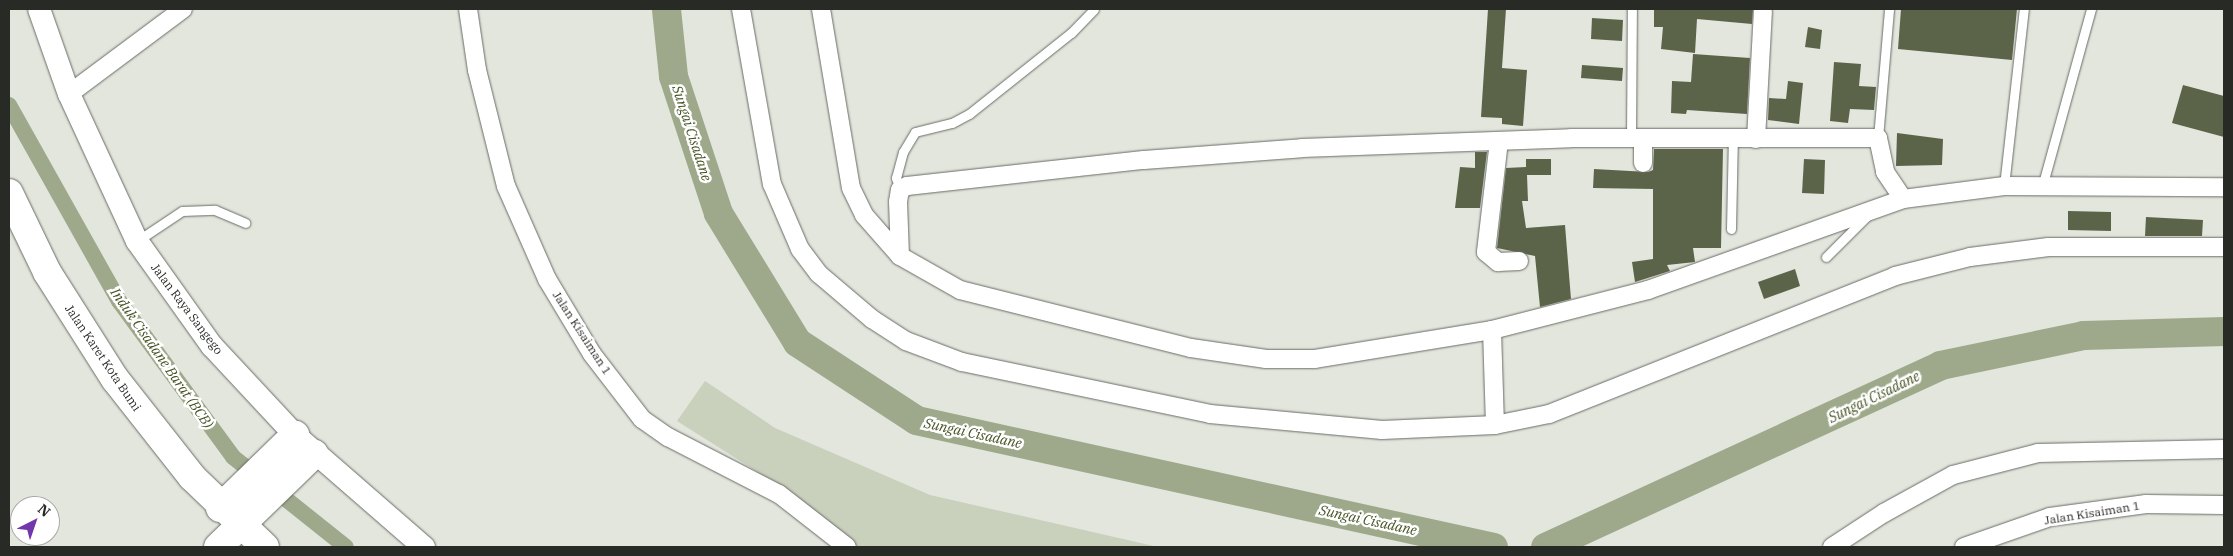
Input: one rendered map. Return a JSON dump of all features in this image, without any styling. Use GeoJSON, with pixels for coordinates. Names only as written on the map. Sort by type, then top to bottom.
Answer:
{"type":"FeatureCollection","features":[{"type":"Feature","properties":{"kind":"main road","name":"Jalan Karet Kota Bumi"},"geometry":{"type":"LineString","coordinates":[[9,193],[47,272],[114,379],[162,442],[226,502],[265,547]]}},
{"type":"Feature","properties":{"kind":"main road"},"geometry":{"type":"LineString","coordinates":[[226,502],[289,440]]}},
{"type":"Feature","properties":{"kind":"main road"},"geometry":{"type":"LineString","coordinates":[[218,547],[309,459]]}},
{"type":"Feature","properties":{"kind":"street","name":"Jalan Raya Sangego"},"geometry":{"type":"LineString","coordinates":[[39,9],[69,94],[137,241],[212,346],[289,440],[309,459],[424,547]]}},
{"type":"Feature","properties":{"kind":"street"},"geometry":{"type":"LineString","coordinates":[[69,94],[183,9]]}},
{"type":"Feature","properties":{"kind":"street","name":"Jalan Kisaiman 1"},"geometry":{"type":"LineString","coordinates":[[468,9],[477,70],[506,186],[547,279],[592,354],[642,419],[668,437],[780,494],[847,547]]}},
{"type":"Feature","properties":{"kind":"street"},"geometry":{"type":"LineString","coordinates":[[741,9],[772,184],[800,249],[819,274],[872,319],[906,341],[962,362],[1210,414],[1382,430],[1495,425],[1549,414],[1895,276],[1970,257],[2048,247],[2224,248]]}},
{"type":"Feature","properties":{"kind":"street"},"geometry":{"type":"LineString","coordinates":[[821,9],[851,188],[864,215],[900,256],[960,290],[1191,348],[1266,359],[1315,359],[1492,330],[1648,290],[1870,212],[1903,198],[2004,186],[2224,186]]}},
{"type":"Feature","properties":{"kind":"street"},"geometry":{"type":"LineString","coordinates":[[1756,139],[1763,11]]}},
{"type":"Feature","properties":{"kind":"street"},"geometry":{"type":"LineString","coordinates":[[900,256],[900,190],[928,182],[1144,160],[1302,148],[1637,138],[1878,138],[1885,172],[1903,198]]}},
{"type":"Feature","properties":{"kind":"street"},"geometry":{"type":"LineString","coordinates":[[1637,138],[1643,163]]}},
{"type":"Feature","properties":{"kind":"street"},"geometry":{"type":"LineString","coordinates":[[1499,141],[1486,252],[1498,262],[1519,261]]}},
{"type":"Feature","properties":{"kind":"street"},"geometry":{"type":"LineString","coordinates":[[1492,330],[1495,425]]}},
{"type":"Feature","properties":{"kind":"street"},"geometry":{"type":"LineString","coordinates":[[1832,547],[1884,513],[1953,475],[2038,453],[2224,449]]}},
{"type":"Feature","properties":{"kind":"street","name":"Jalan Kisaiman 1"},"geometry":{"type":"LineString","coordinates":[[1964,547],[2050,517],[2146,504],[2224,506]]}},
{"type":"Feature","properties":{"kind":"lane"},"geometry":{"type":"LineString","coordinates":[[900,190],[896,178],[903,152],[915,132],[952,123],[969,114],[1071,33],[1094,9]]}},
{"type":"Feature","properties":{"kind":"lane"},"geometry":{"type":"LineString","coordinates":[[1632,9],[1637,138]]}},
{"type":"Feature","properties":{"kind":"lane"},"geometry":{"type":"LineString","coordinates":[[1878,138],[1888,9]]}},
{"type":"Feature","properties":{"kind":"lane"},"geometry":{"type":"LineString","coordinates":[[2004,186],[2024,9]]}},
{"type":"Feature","properties":{"kind":"lane"},"geometry":{"type":"LineString","coordinates":[[2042,187],[2091,9]]}},
{"type":"Feature","properties":{"kind":"lane"},"geometry":{"type":"LineString","coordinates":[[1731,230],[1733,137]]}},
{"type":"Feature","properties":{"kind":"lane"},"geometry":{"type":"LineString","coordinates":[[137,241],[182,210],[215,210],[245,223]]}},
{"type":"Feature","properties":{"kind":"lane"},"geometry":{"type":"LineString","coordinates":[[1826,257],[1870,212]]}},
{"type":"Feature","properties":{"kind":"green space"},"geometry":{"type":"Polygon","coordinates":[[[705,381],[775,428],[930,495],[1158,547],[852,547],[783,488],[677,421],[705,381]]]}},
{"type":"Feature","properties":{"kind":"building"},"geometry":{"type":"Polygon","coordinates":[[[1488,9],[1506,9],[1502,68],[1527,70],[1523,126],[1502,124],[1502,118],[1481,117],[1488,9]]]}},
{"type":"Feature","properties":{"kind":"building"},"geometry":{"type":"Polygon","coordinates":[[[1654,9],[1753,9],[1752,24],[1697,19],[1695,53],[1661,49],[1663,27],[1654,27],[1654,9]]]}},
{"type":"Feature","properties":{"kind":"building"},"geometry":{"type":"Polygon","coordinates":[[[1901,9],[2017,9],[2012,60],[1898,49],[1901,9]]]}},
{"type":"Feature","properties":{"kind":"building"},"geometry":{"type":"Polygon","coordinates":[[[1592,18],[1623,20],[1622,41],[1591,39],[1592,18]]]}},
{"type":"Feature","properties":{"kind":"building"},"geometry":{"type":"Polygon","coordinates":[[[1808,27],[1822,30],[1820,49],[1805,47],[1808,27]]]}},
{"type":"Feature","properties":{"kind":"building"},"geometry":{"type":"Polygon","coordinates":[[[1693,54],[1750,58],[1747,114],[1687,110],[1686,114],[1671,113],[1672,81],[1691,82],[1693,54]]]}},
{"type":"Feature","properties":{"kind":"building"},"geometry":{"type":"Polygon","coordinates":[[[1834,62],[1861,64],[1859,86],[1876,87],[1874,110],[1850,109],[1848,123],[1830,121],[1834,62]]]}},
{"type":"Feature","properties":{"kind":"building"},"geometry":{"type":"Polygon","coordinates":[[[1582,65],[1623,68],[1622,81],[1581,78],[1582,65]]]}},
{"type":"Feature","properties":{"kind":"building"},"geometry":{"type":"Polygon","coordinates":[[[1788,81],[1803,83],[1799,124],[1768,120],[1769,98],[1786,99],[1788,81]]]}},
{"type":"Feature","properties":{"kind":"building"},"geometry":{"type":"Polygon","coordinates":[[[2183,85],[2224,96],[2224,137],[2172,123],[2183,85]]]}},
{"type":"Feature","properties":{"kind":"building"},"geometry":{"type":"Polygon","coordinates":[[[1897,133],[1943,139],[1942,165],[1896,166],[1897,133]]]}},
{"type":"Feature","properties":{"kind":"building"},"geometry":{"type":"Polygon","coordinates":[[[1654,149],[1723,149],[1721,248],[1693,248],[1695,262],[1667,265],[1670,271],[1635,282],[1632,262],[1653,259],[1653,189],[1593,188],[1594,169],[1648,172],[1653,170],[1654,149]]]}},
{"type":"Feature","properties":{"kind":"building"},"geometry":{"type":"Polygon","coordinates":[[[1475,152],[1487,152],[1480,208],[1455,208],[1460,167],[1475,168],[1475,152]]]}},
{"type":"Feature","properties":{"kind":"building"},"geometry":{"type":"Polygon","coordinates":[[[1526,159],[1551,159],[1551,175],[1527,175],[1528,201],[1522,201],[1526,228],[1565,225],[1571,299],[1540,307],[1535,256],[1497,248],[1506,168],[1526,167],[1526,159]]]}},
{"type":"Feature","properties":{"kind":"building"},"geometry":{"type":"Polygon","coordinates":[[[1804,159],[1825,160],[1824,194],[1802,193],[1804,159]]]}},
{"type":"Feature","properties":{"kind":"building"},"geometry":{"type":"Polygon","coordinates":[[[2068,211],[2111,212],[2111,231],[2068,230],[2068,211]]]}},
{"type":"Feature","properties":{"kind":"building"},"geometry":{"type":"Polygon","coordinates":[[[2146,217],[2203,220],[2202,236],[2145,236],[2146,217]]]}},
{"type":"Feature","properties":{"kind":"building"},"geometry":{"type":"Polygon","coordinates":[[[1795,269],[1800,286],[1764,299],[1758,282],[1795,269]]]}},
{"type":"Feature","properties":{"kind":"waterway","name":"Sungai Cisadane"},"geometry":{"type":"LineString","coordinates":[[666,9],[673,76],[718,213],[797,342],[916,420],[1493,547]]}},
{"type":"Feature","properties":{"kind":"waterway","name":"Induk Cisadane Barat (BCB)"},"geometry":{"type":"LineString","coordinates":[[9,105],[119,301],[233,457],[346,547]]}},
{"type":"Feature","properties":{"kind":"waterway","name":"Sungai Cisadane"},"geometry":{"type":"LineString","coordinates":[[1545,547],[1940,365],[2083,335],[2224,331]]}}]}
